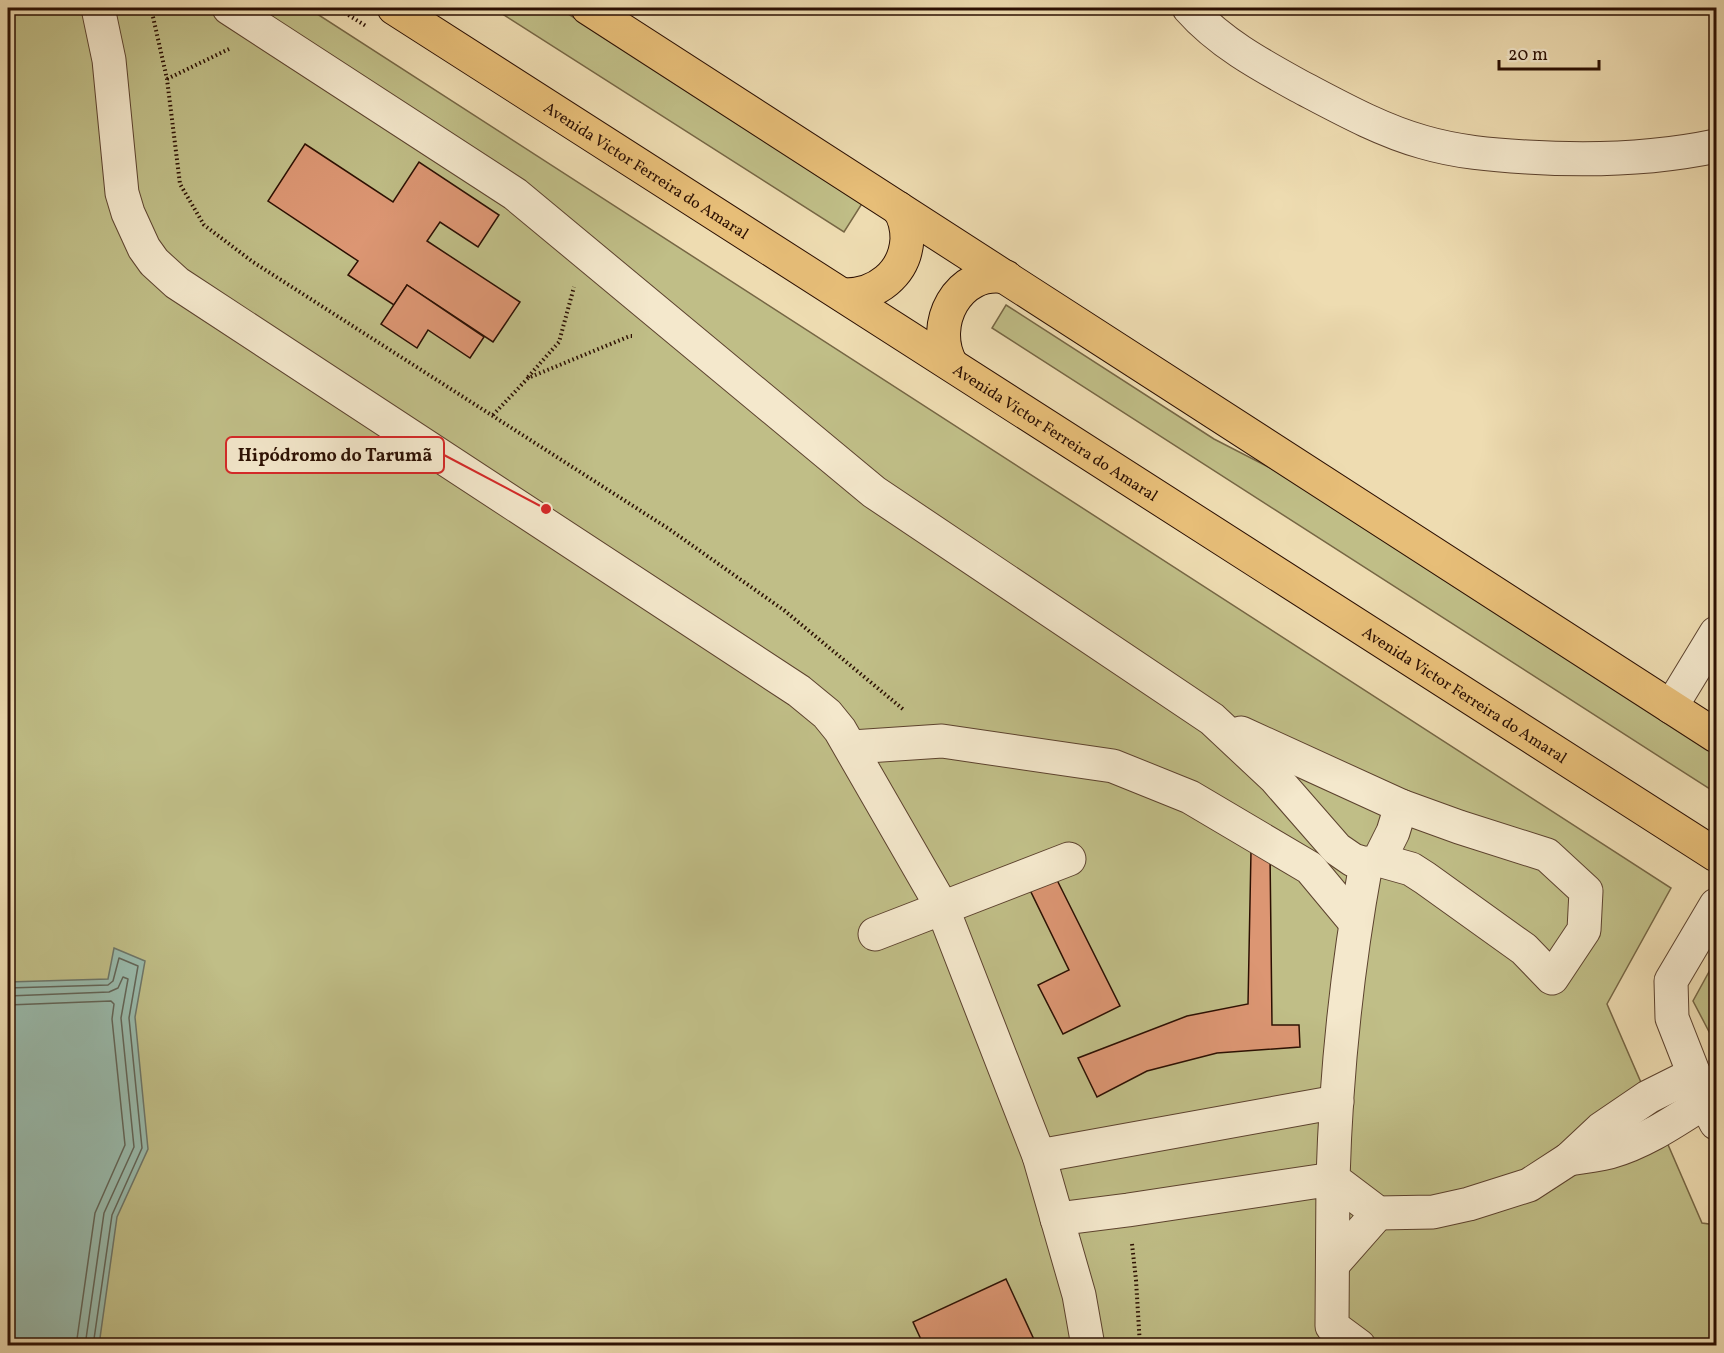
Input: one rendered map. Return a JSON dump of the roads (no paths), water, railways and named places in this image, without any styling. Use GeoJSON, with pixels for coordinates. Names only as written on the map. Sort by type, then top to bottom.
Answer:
{"type":"FeatureCollection","features":[{"type":"Feature","properties":{"kind":"highway","name":"Avenida Victor Ferreira do Amaral"},"geometry":{"type":"LineString","coordinates":[[394,8],[1716,855]]}},
{"type":"Feature","properties":{"kind":"highway"},"geometry":{"type":"LineString","coordinates":[[588,8],[1716,736]]}},
{"type":"Feature","properties":{"kind":"highway"},"geometry":{"type":"LineString","coordinates":[[843,295],[857,294],[876,288],[892,276],[899,265],[906,246],[906,232],[904,219],[898,208]]}},
{"type":"Feature","properties":{"kind":"highway"},"geometry":{"type":"LineString","coordinates":[[951,364],[943,345],[942,332],[953,300],[974,283],[993,276],[1006,277]]}},
{"type":"Feature","properties":{"kind":"street"},"geometry":{"type":"LineString","coordinates":[[98,8],[109,60],[123,193],[128,213],[144,248],[166,274],[177,284],[799,691],[827,714],[852,747],[942,907],[1039,1156],[1079,1295],[1088,1346]]}},
{"type":"Feature","properties":{"kind":"street"},"geometry":{"type":"LineString","coordinates":[[229,8],[515,194],[874,492],[1212,719],[1401,806],[1547,855],[1586,891],[1584,930],[1552,978],[1524,949],[1425,878],[1410,869],[1353,860],[1337,849],[1275,778],[1212,719]]}},
{"type":"Feature","properties":{"kind":"street"},"geometry":{"type":"LineString","coordinates":[[1189,8],[1214,32],[1252,60],[1350,112],[1386,129],[1423,142],[1457,150],[1503,156],[1559,159],[1620,159],[1682,153],[1716,146]]}},
{"type":"Feature","properties":{"kind":"street"},"geometry":{"type":"LineString","coordinates":[[1671,706],[1716,633]]}},
{"type":"Feature","properties":{"kind":"street"},"geometry":{"type":"LineString","coordinates":[[852,747],[942,741],[1113,766],[1190,797],[1310,868],[1355,922]]}},
{"type":"Feature","properties":{"kind":"street"},"geometry":{"type":"LineString","coordinates":[[1359,1346],[1332,1336],[1337,1102],[1355,922],[1372,862],[1394,832],[1401,806]]}},
{"type":"Feature","properties":{"kind":"street"},"geometry":{"type":"LineString","coordinates":[[875,934],[1069,859]]}},
{"type":"Feature","properties":{"kind":"street"},"geometry":{"type":"LineString","coordinates":[[1057,1219],[1334,1179],[1378,1213],[1433,1212],[1469,1204],[1529,1185],[1569,1159],[1601,1129],[1648,1097],[1705,1100],[1672,1018],[1671,981],[1716,905]]}},
{"type":"Feature","properties":{"kind":"street"},"geometry":{"type":"LineString","coordinates":[[1039,1156],[1337,1102]]}},
{"type":"Feature","properties":{"kind":"street"},"geometry":{"type":"LineString","coordinates":[[1334,1263],[1378,1213]]}},
{"type":"Feature","properties":{"kind":"water"},"geometry":{"type":"Polygon","coordinates":[[[114,948],[145,961],[135,1017],[148,1149],[117,1217],[99,1345],[8,1345],[8,982],[108,979],[114,948]]]}},
{"type":"Feature","properties":{"kind":"place","name":"Hipódromo do Tarumã"},"geometry":{"type":"Point","coordinates":[546,509]}}]}
